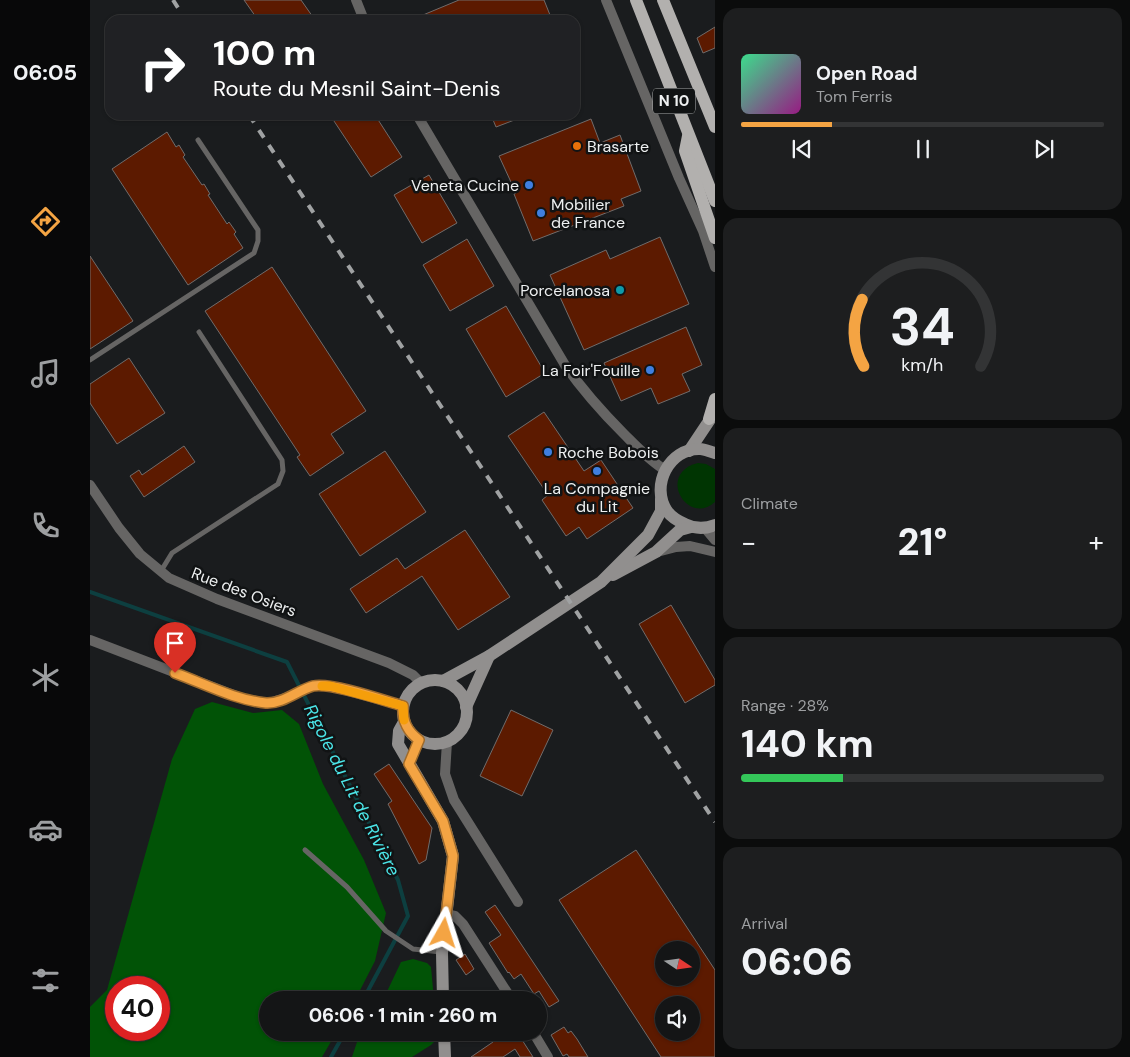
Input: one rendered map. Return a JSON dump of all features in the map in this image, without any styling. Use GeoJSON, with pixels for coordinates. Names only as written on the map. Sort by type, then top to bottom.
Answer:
{"type":"FeatureCollection","features":[{"type":"Feature","properties":{"kind":"main road","name":"N 10"},"geometry":{"type":"LineString","coordinates":[[636,0],[715,201]]}},
{"type":"Feature","properties":{"kind":"main road","name":"N 10"},"geometry":{"type":"LineString","coordinates":[[664,0],[715,127]]}},
{"type":"Feature","properties":{"kind":"main road"},"geometry":{"type":"LineString","coordinates":[[688,136],[685,151],[715,238]]}},
{"type":"Feature","properties":{"kind":"main road"},"geometry":{"type":"LineString","coordinates":[[712,416],[715,399]]}},
{"type":"Feature","properties":{"kind":"street"},"geometry":{"type":"LineString","coordinates":[[356,0],[362,15]]}},
{"type":"Feature","properties":{"kind":"street"},"geometry":{"type":"LineString","coordinates":[[606,0],[679,178],[703,231],[715,267]]}},
{"type":"Feature","properties":{"kind":"street"},"geometry":{"type":"LineString","coordinates":[[421,120],[565,365],[589,398],[651,460],[665,470]]}},
{"type":"Feature","properties":{"kind":"street"},"geometry":{"type":"LineString","coordinates":[[688,451],[712,416]]}},
{"type":"Feature","properties":{"kind":"street"},"geometry":{"type":"LineString","coordinates":[[600,582],[648,535],[661,511],[661,484],[669,463],[678,455],[688,451],[700,449],[715,453]]}},
{"type":"Feature","properties":{"kind":"street","name":"Rue des Osiers"},"geometry":{"type":"LineString","coordinates":[[90,485],[118,528],[140,554],[161,572],[182,585],[389,663],[412,675],[421,683]]}},
{"type":"Feature","properties":{"kind":"street"},"geometry":{"type":"LineString","coordinates":[[662,499],[674,519],[691,527]]}},
{"type":"Feature","properties":{"kind":"street"},"geometry":{"type":"LineString","coordinates":[[656,552],[680,530],[691,527],[710,526],[715,540]]}},
{"type":"Feature","properties":{"kind":"street"},"geometry":{"type":"LineString","coordinates":[[443,681],[490,656],[600,582],[656,552],[676,546],[702,548],[715,552]]}},
{"type":"Feature","properties":{"kind":"street"},"geometry":{"type":"LineString","coordinates":[[90,640],[244,699],[269,703],[313,686],[330,686],[403,706]]}},
{"type":"Feature","properties":{"kind":"street"},"geometry":{"type":"LineString","coordinates":[[466,707],[490,656]]}},
{"type":"Feature","properties":{"kind":"street"},"geometry":{"type":"LineString","coordinates":[[432,680],[443,681],[451,684],[464,698],[466,707],[465,724],[447,742],[428,744],[412,735],[404,722],[403,706],[413,688],[421,683],[432,680]]}},
{"type":"Feature","properties":{"kind":"street"},"geometry":{"type":"LineString","coordinates":[[404,722],[399,731],[398,744],[443,821],[453,856],[442,952],[443,991]]}},
{"type":"Feature","properties":{"kind":"street"},"geometry":{"type":"LineString","coordinates":[[409,764],[419,740]]}},
{"type":"Feature","properties":{"kind":"street"},"geometry":{"type":"LineString","coordinates":[[447,742],[445,774],[454,800],[518,902]]}},
{"type":"Feature","properties":{"kind":"street"},"geometry":{"type":"LineString","coordinates":[[445,914],[455,916],[463,924],[506,991]]}},
{"type":"Feature","properties":{"kind":"street"},"geometry":{"type":"LineString","coordinates":[[444,1041],[445,1057]]}},
{"type":"Feature","properties":{"kind":"street"},"geometry":{"type":"LineString","coordinates":[[538,1041],[548,1057]]}},
{"type":"Feature","properties":{"kind":"lane"},"geometry":{"type":"LineString","coordinates":[[90,360],[254,253],[258,241],[258,230],[198,140]]}},
{"type":"Feature","properties":{"kind":"lane"},"geometry":{"type":"LineString","coordinates":[[161,572],[172,553],[278,484],[283,471],[282,460],[199,332]]}},
{"type":"Feature","properties":{"kind":"lane"},"geometry":{"type":"LineString","coordinates":[[305,850],[347,887],[389,934],[414,949],[442,952]]}},
{"type":"Feature","properties":{"kind":"green space"},"geometry":{"type":"Polygon","coordinates":[[[698,463],[706,464],[715,469],[715,502],[705,508],[695,508],[686,503],[680,496],[678,486],[679,477],[686,469],[698,463]]]}},
{"type":"Feature","properties":{"kind":"green space"},"geometry":{"type":"Polygon","coordinates":[[[212,702],[253,713],[282,710],[299,724],[323,784],[364,860],[386,913],[375,961],[360,991],[259,991],[259,1041],[331,1041],[322,1057],[90,1057],[90,1007],[105,992],[105,1041],[170,1041],[170,976],[111,976],[172,759],[195,709],[212,702]]]}},
{"type":"Feature","properties":{"kind":"green space"},"geometry":{"type":"Polygon","coordinates":[[[413,959],[427,963],[431,967],[433,991],[387,991],[401,962],[413,959]]]}},
{"type":"Feature","properties":{"kind":"green space"},"geometry":{"type":"Polygon","coordinates":[[[357,1041],[435,1041],[412,1057],[352,1057],[357,1041]]]}},
{"type":"Feature","properties":{"kind":"building"},"geometry":{"type":"Polygon","coordinates":[[[244,0],[301,0],[312,15],[254,15],[244,0]]]}},
{"type":"Feature","properties":{"kind":"building"},"geometry":{"type":"Polygon","coordinates":[[[459,0],[544,0],[550,15],[423,15],[459,0]]]}},
{"type":"Feature","properties":{"kind":"building"},"geometry":{"type":"Polygon","coordinates":[[[715,27],[715,48],[703,53],[697,38],[715,27]]]}},
{"type":"Feature","properties":{"kind":"building"},"geometry":{"type":"Polygon","coordinates":[[[591,119],[600,143],[620,135],[641,191],[621,199],[624,206],[533,241],[514,194],[516,193],[499,156],[591,119]]]}},
{"type":"Feature","properties":{"kind":"building"},"geometry":{"type":"Polygon","coordinates":[[[333,120],[378,120],[402,157],[371,177],[333,120]]]}},
{"type":"Feature","properties":{"kind":"building"},"geometry":{"type":"Polygon","coordinates":[[[493,120],[514,120],[496,127],[493,120]]]}},
{"type":"Feature","properties":{"kind":"building"},"geometry":{"type":"Polygon","coordinates":[[[167,132],[176,147],[179,145],[185,155],[183,157],[202,185],[204,184],[210,194],[208,195],[227,224],[229,222],[236,232],[234,234],[243,248],[188,285],[112,169],[167,132]]]}},
{"type":"Feature","properties":{"kind":"building"},"geometry":{"type":"Polygon","coordinates":[[[429,175],[457,223],[422,243],[394,195],[429,175]]]}},
{"type":"Feature","properties":{"kind":"building","name":"Porcelanosa"},"geometry":{"type":"Polygon","coordinates":[[[660,237],[689,304],[584,350],[550,275],[606,250],[610,259],[660,237]]]}},
{"type":"Feature","properties":{"kind":"building"},"geometry":{"type":"Polygon","coordinates":[[[467,239],[494,286],[450,311],[423,265],[467,239]]]}},
{"type":"Feature","properties":{"kind":"building"},"geometry":{"type":"Polygon","coordinates":[[[90,256],[133,321],[90,349],[90,256]]]}},
{"type":"Feature","properties":{"kind":"building"},"geometry":{"type":"Polygon","coordinates":[[[272,267],[366,411],[331,434],[344,453],[310,476],[297,457],[300,455],[205,311],[272,267]]]}},
{"type":"Feature","properties":{"kind":"building"},"geometry":{"type":"Polygon","coordinates":[[[506,306],[545,373],[506,397],[466,329],[506,306]]]}},
{"type":"Feature","properties":{"kind":"building","name":"La Foir'Fouille"},"geometry":{"type":"Polygon","coordinates":[[[686,327],[702,365],[682,374],[690,391],[658,404],[651,388],[621,401],[604,363],[686,327]]]}},
{"type":"Feature","properties":{"kind":"building"},"geometry":{"type":"Polygon","coordinates":[[[129,358],[165,413],[117,444],[90,403],[90,384],[129,358]]]}},
{"type":"Feature","properties":{"kind":"building"},"geometry":{"type":"Polygon","coordinates":[[[544,412],[584,471],[601,460],[633,508],[587,539],[579,527],[566,536],[542,500],[548,495],[508,436],[544,412]]]}},
{"type":"Feature","properties":{"kind":"building"},"geometry":{"type":"Polygon","coordinates":[[[184,446],[195,462],[144,497],[130,476],[139,470],[142,475],[184,446]]]}},
{"type":"Feature","properties":{"kind":"building"},"geometry":{"type":"Polygon","coordinates":[[[385,451],[426,512],[360,556],[319,494],[385,451]]]}},
{"type":"Feature","properties":{"kind":"building"},"geometry":{"type":"Polygon","coordinates":[[[465,530],[510,597],[458,630],[422,576],[366,613],[350,589],[397,558],[405,569],[465,530]]]}},
{"type":"Feature","properties":{"kind":"building"},"geometry":{"type":"Polygon","coordinates":[[[671,605],[715,680],[715,685],[685,703],[639,624],[671,605]]]}},
{"type":"Feature","properties":{"kind":"building"},"geometry":{"type":"Polygon","coordinates":[[[511,710],[553,730],[522,796],[480,776],[511,710]]]}},
{"type":"Feature","properties":{"kind":"building"},"geometry":{"type":"Polygon","coordinates":[[[389,764],[432,828],[426,860],[419,864],[388,804],[392,801],[374,774],[389,764]]]}},
{"type":"Feature","properties":{"kind":"building"},"geometry":{"type":"Polygon","coordinates":[[[636,850],[696,941],[655,941],[655,986],[700,986],[700,947],[715,970],[715,1057],[661,1057],[559,900],[636,850]]]}},
{"type":"Feature","properties":{"kind":"building"},"geometry":{"type":"Polygon","coordinates":[[[495,905],[559,1001],[549,1007],[547,1004],[547,991],[532,991],[521,974],[514,979],[508,973],[489,943],[501,935],[485,912],[495,905]]]}},
{"type":"Feature","properties":{"kind":"building"},"geometry":{"type":"Polygon","coordinates":[[[465,954],[474,969],[466,975],[456,960],[465,954]]]}},
{"type":"Feature","properties":{"kind":"building"},"geometry":{"type":"Polygon","coordinates":[[[564,1027],[568,1033],[571,1031],[588,1057],[569,1057],[567,1054],[563,1056],[551,1035],[564,1027]]]}},
{"type":"Feature","properties":{"kind":"building"},"geometry":{"type":"Polygon","coordinates":[[[523,1041],[533,1057],[520,1057],[515,1049],[503,1057],[471,1057],[493,1042],[523,1041]]]}},
{"type":"Feature","properties":{"kind":"waterway","name":"Rigole du Lit de Rivière"},"geometry":{"type":"LineString","coordinates":[[90,592],[287,662],[398,880],[408,916],[368,991]]}},
{"type":"Feature","properties":{"kind":"waterway","name":"Rigole du Lit de Rivière"},"geometry":{"type":"LineString","coordinates":[[331,1057],[340,1041]]}},
{"type":"Feature","properties":{"kind":"railway"},"geometry":{"type":"LineString","coordinates":[[173,0],[183,15]]}},
{"type":"Feature","properties":{"kind":"railway"},"geometry":{"type":"LineString","coordinates":[[252,120],[715,822]]}},
{"type":"Feature","properties":{"kind":"slow traffic"},"geometry":{"type":"LineString","coordinates":[[322,686],[330,686],[403,706],[402,714],[404,720]]}},
{"type":"Feature","properties":{"kind":"place","name":"Brasarte"},"geometry":{"type":"Point","coordinates":[577,146]}},
{"type":"Feature","properties":{"kind":"place","name":"Veneta Cucine"},"geometry":{"type":"Point","coordinates":[529,185]}},
{"type":"Feature","properties":{"kind":"place","name":"Mobilier de France"},"geometry":{"type":"Point","coordinates":[541,213]}},
{"type":"Feature","properties":{"kind":"place","name":"Porcelanosa"},"geometry":{"type":"Point","coordinates":[620,290]}},
{"type":"Feature","properties":{"kind":"place","name":"La Foir'Fouille"},"geometry":{"type":"Point","coordinates":[650,370]}},
{"type":"Feature","properties":{"kind":"place","name":"Roche Bobois"},"geometry":{"type":"Point","coordinates":[548,452]}},
{"type":"Feature","properties":{"kind":"place","name":"La Compagnie du Lit"},"geometry":{"type":"Point","coordinates":[597,471]}},
{"type":"Feature","properties":{"kind":"route"},"geometry":{"type":"LineString","coordinates":[[175,673],[244,699],[269,703],[313,686],[330,686],[403,706],[402,714],[407,729],[419,740],[409,764],[443,821],[453,856],[444,933]]}}]}
